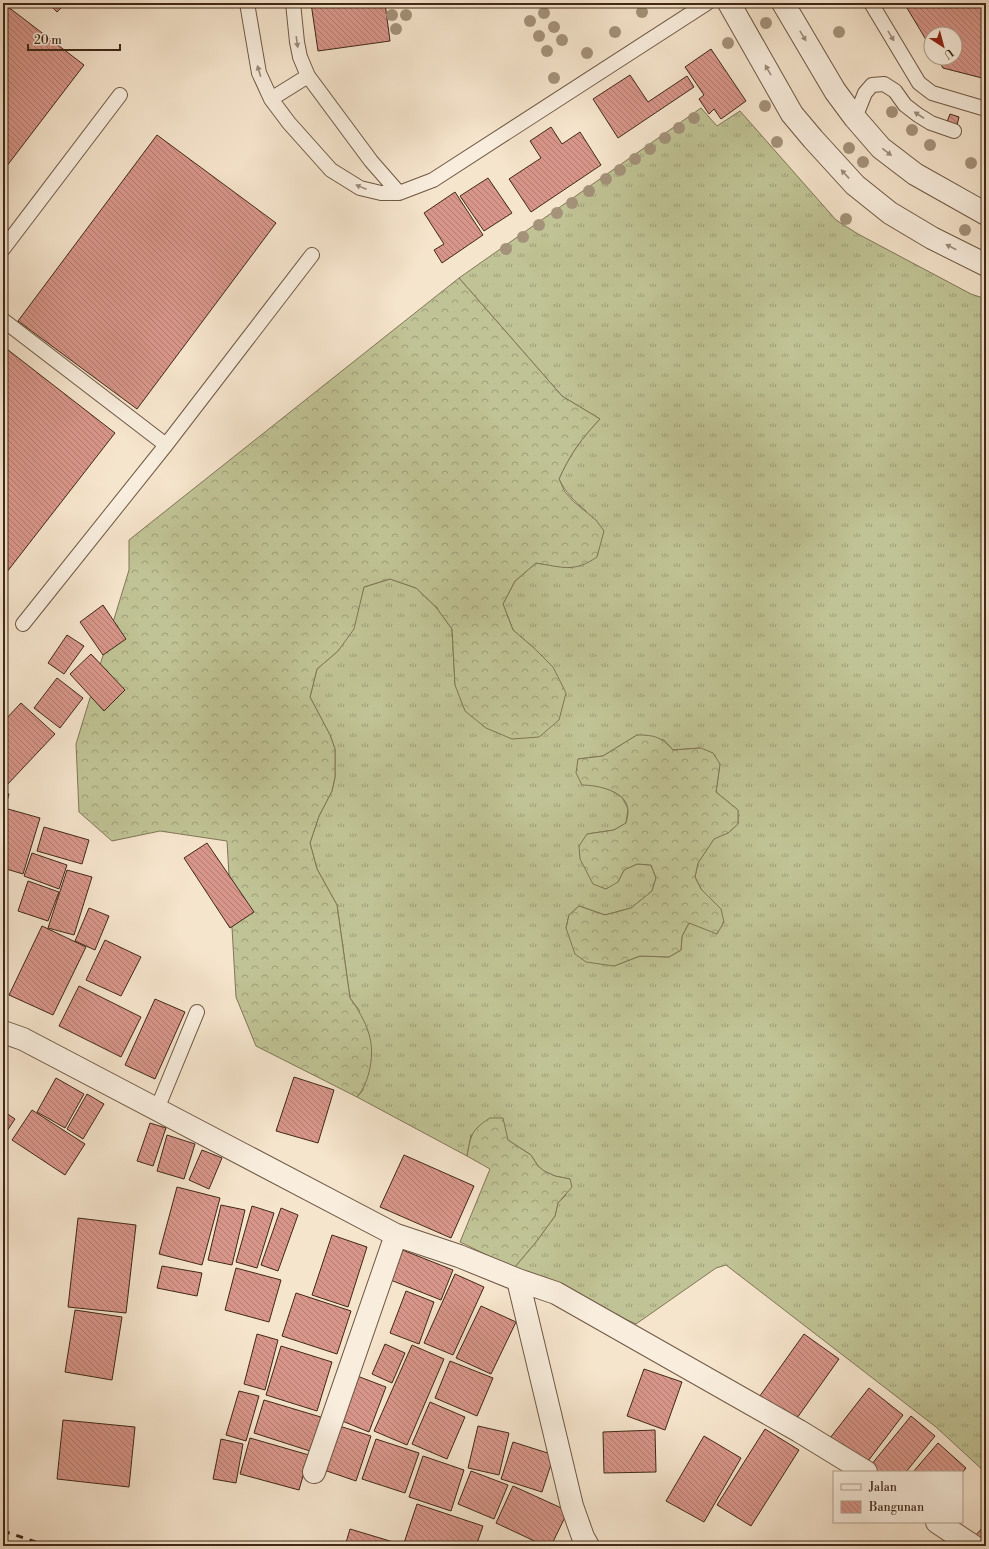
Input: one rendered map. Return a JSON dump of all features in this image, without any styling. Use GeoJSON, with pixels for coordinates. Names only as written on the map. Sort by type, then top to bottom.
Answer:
{"type":"FeatureCollection","features":[{"type":"Feature","properties":{"kind":"street"},"geometry":{"type":"LineString","coordinates":[[729,3],[792,114],[855,185],[890,213],[932,238],[986,265]]}},
{"type":"Feature","properties":{"kind":"street"},"geometry":{"type":"LineString","coordinates":[[783,3],[835,91],[855,118],[881,148],[915,174],[986,214]]}},
{"type":"Feature","properties":{"kind":"street"},"geometry":{"type":"LineString","coordinates":[[3,1032],[23,1039],[396,1235],[459,1256],[518,1280],[556,1293],[799,1431],[864,1471]]}},
{"type":"Feature","properties":{"kind":"street"},"geometry":{"type":"LineString","coordinates":[[314,1472],[396,1235]]}},
{"type":"Feature","properties":{"kind":"street"},"geometry":{"type":"LineString","coordinates":[[518,1280],[572,1506],[583,1537],[588,1546]]}},
{"type":"Feature","properties":{"kind":"street"},"geometry":{"type":"LineString","coordinates":[[938,1523],[973,1546]]}},
{"type":"Feature","properties":{"kind":"lane"},"geometry":{"type":"LineString","coordinates":[[247,3],[259,73],[271,99],[331,170],[360,188],[381,193],[399,193],[433,180],[707,3]]}},
{"type":"Feature","properties":{"kind":"lane"},"geometry":{"type":"LineString","coordinates":[[293,3],[296,42],[300,57],[308,76],[371,162],[399,193]]}},
{"type":"Feature","properties":{"kind":"lane"},"geometry":{"type":"LineString","coordinates":[[871,3],[919,83],[932,92],[986,109]]}},
{"type":"Feature","properties":{"kind":"lane"},"geometry":{"type":"LineString","coordinates":[[271,99],[308,76]]}},
{"type":"Feature","properties":{"kind":"lane"},"geometry":{"type":"LineString","coordinates":[[855,118],[865,93],[872,85],[884,84],[894,91],[905,105],[918,115],[931,123],[954,131]]}},
{"type":"Feature","properties":{"kind":"lane"},"geometry":{"type":"LineString","coordinates":[[3,249],[120,95]]}},
{"type":"Feature","properties":{"kind":"lane"},"geometry":{"type":"LineString","coordinates":[[23,624],[166,445],[312,255]]}},
{"type":"Feature","properties":{"kind":"lane"},"geometry":{"type":"LineString","coordinates":[[3,320],[166,445]]}},
{"type":"Feature","properties":{"kind":"lane"},"geometry":{"type":"LineString","coordinates":[[157,1109],[197,1012]]}},
{"type":"Feature","properties":{"kind":"green space"},"geometry":{"type":"Polygon","coordinates":[[[701,108],[717,126],[740,111],[836,220],[858,234],[971,294],[986,299],[986,1473],[936,1427],[726,1265],[716,1268],[636,1324],[514,1268],[555,1216],[558,1203],[565,1196],[570,1179],[555,1176],[544,1171],[538,1166],[531,1155],[508,1140],[471,1135],[467,1156],[357,1097],[363,1090],[359,1010],[350,998],[337,905],[317,869],[310,843],[319,816],[332,791],[335,777],[335,749],[330,735],[310,697],[317,669],[338,651],[360,601],[364,587],[390,579],[416,588],[436,607],[452,629],[455,685],[534,648],[513,630],[503,604],[515,581],[536,563],[573,568],[586,511],[564,488],[559,479],[577,447],[600,419],[562,396],[459,278],[701,108]],[[637,735],[603,756],[578,759],[597,785],[622,797],[628,809],[626,823],[614,830],[587,834],[618,882],[624,870],[637,864],[651,865],[656,878],[652,891],[631,908],[605,915],[579,906],[569,915],[566,928],[614,966],[640,956],[669,957],[681,950],[682,936],[689,923],[721,909],[701,889],[695,877],[698,863],[714,838],[728,833],[738,824],[738,810],[716,792],[720,764],[700,748],[673,750],[664,740],[637,735]]]}},
{"type":"Feature","properties":{"kind":"green space"},"geometry":{"type":"Polygon","coordinates":[[[459,278],[562,396],[600,419],[577,447],[559,479],[565,492],[574,502],[596,520],[604,531],[597,557],[589,562],[568,568],[536,563],[515,581],[503,604],[513,630],[553,667],[566,693],[559,720],[539,737],[512,739],[486,728],[465,711],[455,685],[452,629],[436,607],[416,588],[390,579],[364,587],[354,629],[338,651],[317,669],[310,697],[330,735],[335,749],[335,777],[332,791],[319,816],[310,843],[317,869],[337,905],[350,998],[363,1020],[371,1042],[371,1058],[368,1075],[365,1084],[357,1097],[256,1046],[236,997],[227,841],[160,831],[112,841],[79,812],[76,744],[129,570],[129,540],[459,278]]]}},
{"type":"Feature","properties":{"kind":"green space"},"geometry":{"type":"Polygon","coordinates":[[[637,735],[653,736],[665,742],[673,750],[701,748],[713,753],[720,764],[716,792],[738,810],[738,824],[728,833],[714,839],[698,863],[695,877],[701,889],[721,909],[724,922],[717,934],[689,923],[682,936],[681,950],[669,957],[640,956],[614,966],[586,962],[575,954],[566,928],[569,915],[579,906],[605,915],[631,908],[652,891],[656,878],[651,865],[637,864],[624,870],[618,882],[606,889],[593,884],[580,859],[579,846],[587,834],[614,830],[626,823],[628,811],[627,804],[623,798],[611,790],[596,786],[582,785],[576,773],[578,759],[603,756],[637,735]]]}},
{"type":"Feature","properties":{"kind":"green space"},"geometry":{"type":"Polygon","coordinates":[[[490,1118],[503,1118],[508,1140],[531,1155],[538,1166],[544,1171],[555,1176],[570,1179],[572,1187],[558,1203],[555,1216],[514,1268],[460,1242],[490,1169],[467,1156],[471,1138],[475,1130],[490,1118]]]}},
{"type":"Feature","properties":{"kind":"building"},"geometry":{"type":"Polygon","coordinates":[[[3,3],[84,65],[3,171],[3,3]]]}},
{"type":"Feature","properties":{"kind":"building"},"geometry":{"type":"Polygon","coordinates":[[[48,3],[66,3],[57,12],[48,3]]]}},
{"type":"Feature","properties":{"kind":"building"},"geometry":{"type":"Polygon","coordinates":[[[311,3],[385,3],[390,41],[318,51],[311,3]]]}},
{"type":"Feature","properties":{"kind":"building"},"geometry":{"type":"Polygon","coordinates":[[[904,3],[986,3],[986,79],[943,68],[942,66],[963,66],[963,26],[923,26],[923,35],[904,3]]]}},
{"type":"Feature","properties":{"kind":"building"},"geometry":{"type":"Polygon","coordinates":[[[711,49],[746,101],[721,119],[714,109],[709,114],[699,99],[704,95],[685,67],[711,49]]]}},
{"type":"Feature","properties":{"kind":"building"},"geometry":{"type":"Polygon","coordinates":[[[630,75],[648,102],[687,76],[694,87],[618,138],[593,99],[630,75]]]}},
{"type":"Feature","properties":{"kind":"building"},"geometry":{"type":"Polygon","coordinates":[[[950,114],[959,117],[957,125],[947,122],[950,114]]]}},
{"type":"Feature","properties":{"kind":"building"},"geometry":{"type":"Polygon","coordinates":[[[551,127],[562,144],[580,132],[601,165],[531,212],[509,179],[541,158],[530,141],[551,127]]]}},
{"type":"Feature","properties":{"kind":"building"},"geometry":{"type":"Polygon","coordinates":[[[157,135],[276,223],[137,409],[18,321],[157,135]]]}},
{"type":"Feature","properties":{"kind":"building"},"geometry":{"type":"Polygon","coordinates":[[[488,178],[512,213],[484,231],[460,196],[488,178]]]}},
{"type":"Feature","properties":{"kind":"building"},"geometry":{"type":"Polygon","coordinates":[[[455,192],[483,235],[442,263],[434,250],[444,244],[424,213],[455,192]]]}},
{"type":"Feature","properties":{"kind":"building"},"geometry":{"type":"Polygon","coordinates":[[[3,346],[115,433],[3,577],[3,346]]]}},
{"type":"Feature","properties":{"kind":"building"},"geometry":{"type":"Polygon","coordinates":[[[103,605],[126,639],[103,655],[80,622],[103,605]]]}},
{"type":"Feature","properties":{"kind":"building"},"geometry":{"type":"Polygon","coordinates":[[[67,635],[84,646],[64,674],[48,663],[67,635]]]}},
{"type":"Feature","properties":{"kind":"building"},"geometry":{"type":"Polygon","coordinates":[[[91,654],[125,690],[104,711],[70,674],[91,654]]]}},
{"type":"Feature","properties":{"kind":"building"},"geometry":{"type":"Polygon","coordinates":[[[57,678],[83,698],[60,728],[34,708],[57,678]]]}},
{"type":"Feature","properties":{"kind":"building"},"geometry":{"type":"Polygon","coordinates":[[[21,703],[55,734],[6,786],[3,784],[3,722],[21,703]]]}},
{"type":"Feature","properties":{"kind":"building"},"geometry":{"type":"Polygon","coordinates":[[[3,792],[9,794],[3,816],[3,792]]]}},
{"type":"Feature","properties":{"kind":"building"},"geometry":{"type":"Polygon","coordinates":[[[8,809],[40,818],[23,874],[3,868],[3,824],[8,809]]]}},
{"type":"Feature","properties":{"kind":"building"},"geometry":{"type":"Polygon","coordinates":[[[44,827],[89,840],[82,864],[37,851],[44,827]]]}},
{"type":"Feature","properties":{"kind":"building"},"geometry":{"type":"Polygon","coordinates":[[[207,843],[254,912],[230,928],[184,858],[207,843]]]}},
{"type":"Feature","properties":{"kind":"building"},"geometry":{"type":"Polygon","coordinates":[[[32,853],[67,865],[59,889],[24,876],[32,853]]]}},
{"type":"Feature","properties":{"kind":"building"},"geometry":{"type":"Polygon","coordinates":[[[67,870],[92,877],[74,935],[48,928],[67,870]]]}},
{"type":"Feature","properties":{"kind":"building"},"geometry":{"type":"Polygon","coordinates":[[[28,881],[59,892],[48,921],[18,911],[28,881]]]}},
{"type":"Feature","properties":{"kind":"building"},"geometry":{"type":"Polygon","coordinates":[[[89,908],[109,916],[95,950],[75,941],[89,908]]]}},
{"type":"Feature","properties":{"kind":"building"},"geometry":{"type":"Polygon","coordinates":[[[42,926],[86,947],[53,1015],[9,995],[42,926]]]}},
{"type":"Feature","properties":{"kind":"building"},"geometry":{"type":"Polygon","coordinates":[[[105,940],[141,957],[121,996],[86,980],[105,940]]]}},
{"type":"Feature","properties":{"kind":"building"},"geometry":{"type":"Polygon","coordinates":[[[79,986],[141,1017],[121,1057],[59,1026],[79,986]]]}},
{"type":"Feature","properties":{"kind":"building"},"geometry":{"type":"Polygon","coordinates":[[[155,999],[185,1012],[155,1079],[125,1065],[155,999]]]}},
{"type":"Feature","properties":{"kind":"building"},"geometry":{"type":"Polygon","coordinates":[[[294,1077],[334,1090],[318,1143],[276,1131],[294,1077]]]}},
{"type":"Feature","properties":{"kind":"building"},"geometry":{"type":"Polygon","coordinates":[[[56,1078],[84,1094],[65,1128],[37,1112],[56,1078]]]}},
{"type":"Feature","properties":{"kind":"building"},"geometry":{"type":"Polygon","coordinates":[[[87,1094],[104,1104],[83,1139],[67,1129],[87,1094]]]}},
{"type":"Feature","properties":{"kind":"building"},"geometry":{"type":"Polygon","coordinates":[[[32,1110],[85,1144],[65,1175],[12,1140],[32,1110]]]}},
{"type":"Feature","properties":{"kind":"building"},"geometry":{"type":"Polygon","coordinates":[[[3,1111],[15,1119],[3,1137],[3,1111]]]}},
{"type":"Feature","properties":{"kind":"building"},"geometry":{"type":"Polygon","coordinates":[[[150,1123],[166,1128],[153,1166],[137,1161],[150,1123]]]}},
{"type":"Feature","properties":{"kind":"building"},"geometry":{"type":"Polygon","coordinates":[[[167,1135],[195,1144],[184,1179],[157,1171],[167,1135]]]}},
{"type":"Feature","properties":{"kind":"building"},"geometry":{"type":"Polygon","coordinates":[[[202,1150],[222,1158],[209,1189],[189,1180],[202,1150]]]}},
{"type":"Feature","properties":{"kind":"building"},"geometry":{"type":"Polygon","coordinates":[[[404,1155],[474,1186],[451,1238],[380,1207],[404,1155]]]}},
{"type":"Feature","properties":{"kind":"building"},"geometry":{"type":"Polygon","coordinates":[[[177,1187],[220,1198],[202,1265],[159,1254],[177,1187]]]}},
{"type":"Feature","properties":{"kind":"building"},"geometry":{"type":"Polygon","coordinates":[[[221,1205],[245,1210],[232,1265],[208,1260],[221,1205]]]}},
{"type":"Feature","properties":{"kind":"building"},"geometry":{"type":"Polygon","coordinates":[[[252,1206],[274,1213],[257,1268],[236,1262],[252,1206]]]}},
{"type":"Feature","properties":{"kind":"building"},"geometry":{"type":"Polygon","coordinates":[[[281,1208],[298,1215],[278,1271],[261,1265],[281,1208]]]}},
{"type":"Feature","properties":{"kind":"building"},"geometry":{"type":"Polygon","coordinates":[[[78,1218],[136,1225],[126,1313],[68,1307],[78,1218]]]}},
{"type":"Feature","properties":{"kind":"building"},"geometry":{"type":"Polygon","coordinates":[[[332,1235],[367,1247],[348,1307],[312,1295],[332,1235]]]}},
{"type":"Feature","properties":{"kind":"building"},"geometry":{"type":"Polygon","coordinates":[[[395,1247],[453,1270],[441,1300],[383,1277],[395,1247]]]}},
{"type":"Feature","properties":{"kind":"building"},"geometry":{"type":"Polygon","coordinates":[[[162,1266],[202,1273],[197,1296],[157,1288],[162,1266]]]}},
{"type":"Feature","properties":{"kind":"building"},"geometry":{"type":"Polygon","coordinates":[[[236,1268],[281,1280],[269,1322],[225,1310],[236,1268]]]}},
{"type":"Feature","properties":{"kind":"building"},"geometry":{"type":"Polygon","coordinates":[[[455,1274],[484,1287],[453,1355],[424,1343],[455,1274]]]}},
{"type":"Feature","properties":{"kind":"building"},"geometry":{"type":"Polygon","coordinates":[[[406,1291],[434,1302],[419,1344],[390,1333],[406,1291]]]}},
{"type":"Feature","properties":{"kind":"building"},"geometry":{"type":"Polygon","coordinates":[[[296,1293],[351,1311],[337,1354],[282,1336],[296,1293]]]}},
{"type":"Feature","properties":{"kind":"building"},"geometry":{"type":"Polygon","coordinates":[[[481,1306],[516,1322],[491,1374],[456,1358],[481,1306]]]}},
{"type":"Feature","properties":{"kind":"building"},"geometry":{"type":"Polygon","coordinates":[[[75,1310],[122,1317],[112,1380],[65,1372],[75,1310]]]}},
{"type":"Feature","properties":{"kind":"building"},"geometry":{"type":"Polygon","coordinates":[[[257,1334],[278,1340],[265,1390],[244,1384],[257,1334]]]}},
{"type":"Feature","properties":{"kind":"building"},"geometry":{"type":"Polygon","coordinates":[[[804,1334],[839,1359],[792,1425],[757,1400],[804,1334]]]}},
{"type":"Feature","properties":{"kind":"building"},"geometry":{"type":"Polygon","coordinates":[[[385,1344],[405,1353],[392,1383],[372,1374],[385,1344]]]}},
{"type":"Feature","properties":{"kind":"building"},"geometry":{"type":"Polygon","coordinates":[[[412,1345],[444,1359],[407,1445],[374,1431],[412,1345]]]}},
{"type":"Feature","properties":{"kind":"building"},"geometry":{"type":"Polygon","coordinates":[[[281,1346],[332,1362],[317,1411],[266,1395],[281,1346]]]}},
{"type":"Feature","properties":{"kind":"building"},"geometry":{"type":"Polygon","coordinates":[[[450,1361],[493,1378],[477,1416],[435,1398],[450,1361]]]}},
{"type":"Feature","properties":{"kind":"building"},"geometry":{"type":"Polygon","coordinates":[[[644,1369],[682,1382],[665,1430],[627,1416],[644,1369]]]}},
{"type":"Feature","properties":{"kind":"building"},"geometry":{"type":"Polygon","coordinates":[[[352,1374],[386,1387],[369,1432],[335,1418],[352,1374]]]}},
{"type":"Feature","properties":{"kind":"building"},"geometry":{"type":"Polygon","coordinates":[[[869,1388],[903,1415],[865,1465],[830,1438],[869,1388]]]}},
{"type":"Feature","properties":{"kind":"building"},"geometry":{"type":"Polygon","coordinates":[[[239,1391],[259,1396],[246,1441],[226,1435],[239,1391]]]}},
{"type":"Feature","properties":{"kind":"building"},"geometry":{"type":"Polygon","coordinates":[[[264,1400],[324,1418],[313,1452],[254,1433],[264,1400]]]}},
{"type":"Feature","properties":{"kind":"building"},"geometry":{"type":"Polygon","coordinates":[[[430,1402],[465,1417],[447,1459],[412,1444],[430,1402]]]}},
{"type":"Feature","properties":{"kind":"building"},"geometry":{"type":"Polygon","coordinates":[[[911,1416],[935,1436],[907,1471],[878,1471],[871,1465],[911,1416]]]}},
{"type":"Feature","properties":{"kind":"building"},"geometry":{"type":"Polygon","coordinates":[[[63,1420],[135,1427],[129,1487],[57,1479],[63,1420]]]}},
{"type":"Feature","properties":{"kind":"building"},"geometry":{"type":"Polygon","coordinates":[[[333,1424],[371,1436],[356,1481],[318,1468],[333,1424]]]}},
{"type":"Feature","properties":{"kind":"building"},"geometry":{"type":"Polygon","coordinates":[[[478,1426],[509,1433],[499,1475],[468,1468],[478,1426]]]}},
{"type":"Feature","properties":{"kind":"building"},"geometry":{"type":"Polygon","coordinates":[[[765,1429],[799,1450],[751,1526],[717,1505],[765,1429]]]}},
{"type":"Feature","properties":{"kind":"building"},"geometry":{"type":"Polygon","coordinates":[[[655,1430],[656,1472],[604,1473],[603,1432],[655,1430]]]}},
{"type":"Feature","properties":{"kind":"building"},"geometry":{"type":"Polygon","coordinates":[[[704,1436],[741,1458],[704,1522],[666,1501],[704,1436]]]}},
{"type":"Feature","properties":{"kind":"building"},"geometry":{"type":"Polygon","coordinates":[[[250,1438],[309,1455],[299,1490],[240,1474],[250,1438]]]}},
{"type":"Feature","properties":{"kind":"building"},"geometry":{"type":"Polygon","coordinates":[[[221,1439],[243,1444],[236,1483],[213,1479],[221,1439]]]}},
{"type":"Feature","properties":{"kind":"building"},"geometry":{"type":"Polygon","coordinates":[[[376,1439],[419,1453],[405,1493],[362,1479],[376,1439]]]}},
{"type":"Feature","properties":{"kind":"building"},"geometry":{"type":"Polygon","coordinates":[[[513,1442],[554,1455],[542,1492],[501,1479],[513,1442]]]}},
{"type":"Feature","properties":{"kind":"building"},"geometry":{"type":"Polygon","coordinates":[[[938,1443],[966,1468],[963,1472],[914,1471],[938,1443]]]}},
{"type":"Feature","properties":{"kind":"building"},"geometry":{"type":"Polygon","coordinates":[[[423,1456],[464,1470],[451,1511],[409,1497],[423,1456]]]}},
{"type":"Feature","properties":{"kind":"building"},"geometry":{"type":"Polygon","coordinates":[[[471,1471],[508,1485],[494,1519],[458,1504],[471,1471]]]}},
{"type":"Feature","properties":{"kind":"building"},"geometry":{"type":"Polygon","coordinates":[[[513,1486],[568,1511],[551,1546],[545,1546],[496,1523],[513,1486]]]}},
{"type":"Feature","properties":{"kind":"building"},"geometry":{"type":"Polygon","coordinates":[[[417,1504],[483,1526],[476,1546],[403,1546],[417,1504]]]}},
{"type":"Feature","properties":{"kind":"building"},"geometry":{"type":"Polygon","coordinates":[[[986,1524],[986,1546],[984,1546],[974,1537],[986,1524]]]}},
{"type":"Feature","properties":{"kind":"building"},"geometry":{"type":"Polygon","coordinates":[[[350,1529],[400,1544],[399,1546],[345,1546],[350,1529]]]}},
{"type":"Feature","properties":{"kind":"railway"},"geometry":{"type":"LineString","coordinates":[[3,1531],[48,1546]]}}]}
